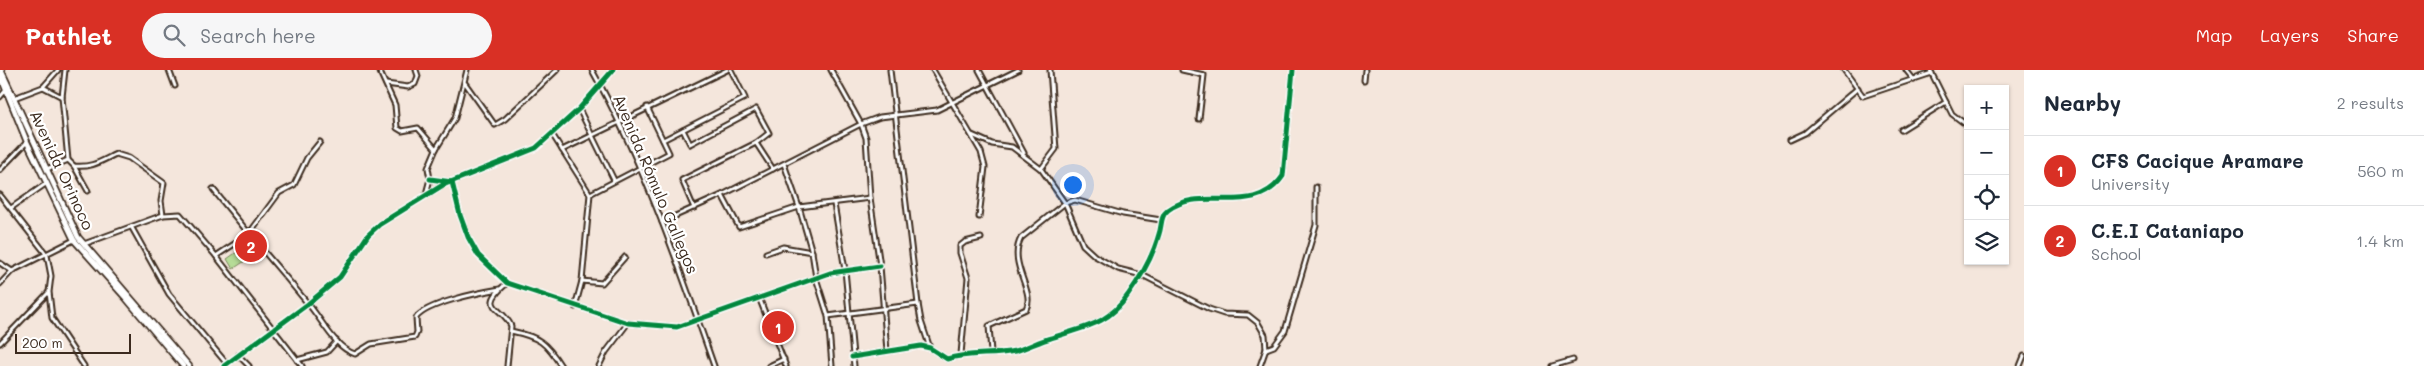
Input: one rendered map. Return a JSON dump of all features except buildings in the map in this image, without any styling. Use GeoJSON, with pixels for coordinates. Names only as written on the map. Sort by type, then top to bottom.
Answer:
{"type":"FeatureCollection","features":[{"type":"Feature","properties":{"kind":"main road","name":"Avenida Orinoco"},"geometry":{"type":"LineString","coordinates":[[1,70],[47,168],[76,239],[84,244],[189,366]]}},
{"type":"Feature","properties":{"kind":"main road","name":"Avenida Orinoco"},"geometry":{"type":"LineString","coordinates":[[0,75],[27,142],[76,239],[183,366]]}},
{"type":"Feature","properties":{"kind":"street"},"geometry":{"type":"LineString","coordinates":[[14,98],[43,87],[58,70]]}},
{"type":"Feature","properties":{"kind":"street"},"geometry":{"type":"LineString","coordinates":[[65,70],[62,98],[68,160],[74,166],[88,191]]}},
{"type":"Feature","properties":{"kind":"street"},"geometry":{"type":"LineString","coordinates":[[169,70],[176,86]]}},
{"type":"Feature","properties":{"kind":"street"},"geometry":{"type":"LineString","coordinates":[[379,70],[395,105],[397,128],[402,131],[418,128],[436,149]]}},
{"type":"Feature","properties":{"kind":"street"},"geometry":{"type":"LineString","coordinates":[[386,83],[408,87],[415,84],[418,76],[416,70]]}},
{"type":"Feature","properties":{"kind":"street"},"geometry":{"type":"LineString","coordinates":[[426,194],[430,179],[428,168],[436,149],[455,118],[468,70]]}},
{"type":"Feature","properties":{"kind":"street"},"geometry":{"type":"LineString","coordinates":[[465,83],[495,126],[505,120],[557,70]]}},
{"type":"Feature","properties":{"kind":"street","name":"Avenida Rómulo Gallegos"},"geometry":{"type":"LineString","coordinates":[[592,70],[618,122],[662,222],[714,366]]}},
{"type":"Feature","properties":{"kind":"street"},"geometry":{"type":"LineString","coordinates":[[132,228],[169,294],[225,365],[308,304],[340,277],[368,235],[380,224],[426,194],[524,154],[552,134],[579,109],[612,70]]}},
{"type":"Feature","properties":{"kind":"street"},"geometry":{"type":"LineString","coordinates":[[562,150],[647,107],[727,70]]}},
{"type":"Feature","properties":{"kind":"street"},"geometry":{"type":"LineString","coordinates":[[663,140],[745,98],[731,70]]}},
{"type":"Feature","properties":{"kind":"street"},"geometry":{"type":"LineString","coordinates":[[831,70],[861,124],[866,138],[870,198],[880,266],[882,309],[887,351]]}},
{"type":"Feature","properties":{"kind":"street"},"geometry":{"type":"LineString","coordinates":[[890,70],[918,304],[921,321],[930,348]]}},
{"type":"Feature","properties":{"kind":"street"},"geometry":{"type":"LineString","coordinates":[[933,70],[981,152],[985,167],[979,217]]}},
{"type":"Feature","properties":{"kind":"street"},"geometry":{"type":"LineString","coordinates":[[979,70],[1024,154]]}},
{"type":"Feature","properties":{"kind":"street"},"geometry":{"type":"LineString","coordinates":[[662,222],[722,195],[861,124],[880,116],[936,110],[952,104],[1018,70]]}},
{"type":"Feature","properties":{"kind":"street"},"geometry":{"type":"LineString","coordinates":[[1041,169],[1056,149],[1050,70]]}},
{"type":"Feature","properties":{"kind":"street"},"geometry":{"type":"LineString","coordinates":[[1182,70],[1204,75],[1199,119]]}},
{"type":"Feature","properties":{"kind":"street"},"geometry":{"type":"LineString","coordinates":[[852,357],[921,346],[930,348],[947,360],[961,354],[1014,351],[1098,324],[1119,307],[1142,275],[1160,233],[1161,220],[1167,211],[1185,201],[1251,199],[1276,187],[1283,176],[1293,70]]}},
{"type":"Feature","properties":{"kind":"street"},"geometry":{"type":"LineString","coordinates":[[1364,80],[1365,70]]}},
{"type":"Feature","properties":{"kind":"street"},"geometry":{"type":"LineString","coordinates":[[1844,70],[1863,96],[1914,80],[1931,72],[1952,114],[1964,123]]}},
{"type":"Feature","properties":{"kind":"street"},"geometry":{"type":"LineString","coordinates":[[1906,70],[1914,80]]}},
{"type":"Feature","properties":{"kind":"street"},"geometry":{"type":"LineString","coordinates":[[43,87],[62,98]]}},
{"type":"Feature","properties":{"kind":"street"},"geometry":{"type":"LineString","coordinates":[[1790,140],[1805,133],[1858,88]]}},
{"type":"Feature","properties":{"kind":"street"},"geometry":{"type":"LineString","coordinates":[[0,97],[6,90]]}},
{"type":"Feature","properties":{"kind":"street"},"geometry":{"type":"LineString","coordinates":[[1901,130],[1946,102]]}},
{"type":"Feature","properties":{"kind":"street"},"geometry":{"type":"LineString","coordinates":[[590,194],[669,153],[647,107]]}},
{"type":"Feature","properties":{"kind":"street"},"geometry":{"type":"LineString","coordinates":[[579,109],[614,180]]}},
{"type":"Feature","properties":{"kind":"street"},"geometry":{"type":"LineString","coordinates":[[683,130],[690,144],[756,109],[770,133],[756,143],[682,180],[694,208]]}},
{"type":"Feature","properties":{"kind":"street"},"geometry":{"type":"LineString","coordinates":[[552,134],[590,194],[582,281],[575,307]]}},
{"type":"Feature","properties":{"kind":"street"},"geometry":{"type":"LineString","coordinates":[[972,135],[992,144],[1012,146],[1041,169],[1065,203],[1083,245],[1095,256],[1118,269],[1142,275],[1208,309],[1224,314],[1248,315],[1258,323],[1265,335],[1266,349],[1260,366]]}},
{"type":"Feature","properties":{"kind":"street"},"geometry":{"type":"LineString","coordinates":[[0,170],[27,142]]}},
{"type":"Feature","properties":{"kind":"street"},"geometry":{"type":"LineString","coordinates":[[216,256],[248,235],[279,193],[294,185],[307,158],[320,142]]}},
{"type":"Feature","properties":{"kind":"street"},"geometry":{"type":"LineString","coordinates":[[756,143],[774,169]]}},
{"type":"Feature","properties":{"kind":"street"},"geometry":{"type":"LineString","coordinates":[[74,166],[93,166],[116,154],[129,158],[164,183],[160,200],[163,215]]}},
{"type":"Feature","properties":{"kind":"street"},"geometry":{"type":"LineString","coordinates":[[47,168],[68,160]]}},
{"type":"Feature","properties":{"kind":"street"},"geometry":{"type":"LineString","coordinates":[[784,164],[799,207],[812,252],[816,278],[828,316],[832,366]]}},
{"type":"Feature","properties":{"kind":"street"},"geometry":{"type":"LineString","coordinates":[[430,179],[452,182]]}},
{"type":"Feature","properties":{"kind":"street"},"geometry":{"type":"LineString","coordinates":[[452,182],[468,238],[478,255],[507,283],[628,323],[677,327],[760,300],[816,278],[845,270],[880,266]]}},
{"type":"Feature","properties":{"kind":"street"},"geometry":{"type":"LineString","coordinates":[[11,208],[47,183]]}},
{"type":"Feature","properties":{"kind":"street"},"geometry":{"type":"LineString","coordinates":[[1266,349],[1274,346],[1287,324],[1316,225],[1316,187]]}},
{"type":"Feature","properties":{"kind":"street"},"geometry":{"type":"LineString","coordinates":[[213,189],[248,235],[308,304],[337,341],[350,353],[356,354],[371,344],[415,337],[417,332],[416,318],[423,310],[482,292],[500,289]]}},
{"type":"Feature","properties":{"kind":"street"},"geometry":{"type":"LineString","coordinates":[[0,195],[47,255],[51,276],[49,292],[52,318],[84,366]]}},
{"type":"Feature","properties":{"kind":"street"},"geometry":{"type":"LineString","coordinates":[[722,195],[739,227],[799,207],[870,198]]}},
{"type":"Feature","properties":{"kind":"street"},"geometry":{"type":"LineString","coordinates":[[991,352],[989,326],[1026,309],[1029,304],[1027,287],[1022,279],[1017,246],[1021,238],[1065,203],[1076,200],[1123,214],[1161,220]]}},
{"type":"Feature","properties":{"kind":"street"},"geometry":{"type":"LineString","coordinates":[[834,204],[845,270],[854,366]]}},
{"type":"Feature","properties":{"kind":"street"},"geometry":{"type":"LineString","coordinates":[[84,244],[132,228],[163,215],[180,214],[216,256],[302,366]]}},
{"type":"Feature","properties":{"kind":"street"},"geometry":{"type":"LineString","coordinates":[[961,354],[968,278],[960,253],[960,246],[965,242],[982,238]]}},
{"type":"Feature","properties":{"kind":"street"},"geometry":{"type":"LineString","coordinates":[[0,284],[12,271],[76,239]]}},
{"type":"Feature","properties":{"kind":"street"},"geometry":{"type":"LineString","coordinates":[[766,253],[783,247],[812,252]]}},
{"type":"Feature","properties":{"kind":"street"},"geometry":{"type":"LineString","coordinates":[[582,281],[602,283],[625,257]]}},
{"type":"Feature","properties":{"kind":"street"},"geometry":{"type":"LineString","coordinates":[[0,263],[12,271]]}},
{"type":"Feature","properties":{"kind":"street"},"geometry":{"type":"LineString","coordinates":[[507,283],[500,289],[493,304],[494,309],[509,320],[511,331],[507,366]]}},
{"type":"Feature","properties":{"kind":"street"},"geometry":{"type":"LineString","coordinates":[[0,343],[49,292]]}},
{"type":"Feature","properties":{"kind":"street"},"geometry":{"type":"LineString","coordinates":[[760,300],[786,366]]}},
{"type":"Feature","properties":{"kind":"street"},"geometry":{"type":"LineString","coordinates":[[828,316],[918,304]]}},
{"type":"Feature","properties":{"kind":"street"},"geometry":{"type":"LineString","coordinates":[[599,366],[606,352],[628,323]]}},
{"type":"Feature","properties":{"kind":"street"},"geometry":{"type":"LineString","coordinates":[[511,331],[528,335],[546,344],[561,366]]}},
{"type":"Feature","properties":{"kind":"street"},"geometry":{"type":"LineString","coordinates":[[297,360],[327,352],[337,341]]}},
{"type":"Feature","properties":{"kind":"street"},"geometry":{"type":"LineString","coordinates":[[238,355],[249,366]]}},
{"type":"Feature","properties":{"kind":"street"},"geometry":{"type":"LineString","coordinates":[[2020,366],[2024,358]]}},
{"type":"Feature","properties":{"kind":"street"},"geometry":{"type":"LineString","coordinates":[[769,366],[784,359]]}},
{"type":"Feature","properties":{"kind":"street"},"geometry":{"type":"LineString","coordinates":[[1552,366],[1573,360]]}},
{"type":"Feature","properties":{"kind":"green space"},"geometry":{"type":"Polygon","coordinates":[[[241,249],[248,259],[233,269],[227,259],[241,249]]]}},
{"type":"Feature","properties":{"kind":"cycle path"},"geometry":{"type":"LineString","coordinates":[[224,366],[308,304],[340,277],[368,235],[380,224],[443,185],[536,148],[579,109],[613,70]]}},
{"type":"Feature","properties":{"kind":"cycle path"},"geometry":{"type":"LineString","coordinates":[[852,357],[921,346],[930,348],[947,359],[1020,350],[1046,339],[1084,328],[1103,319],[1120,305],[1142,274],[1156,242],[1165,212],[1182,203],[1196,200],[1243,199],[1258,196],[1271,189],[1283,176],[1293,70]]}},
{"type":"Feature","properties":{"kind":"cycle path"},"geometry":{"type":"LineString","coordinates":[[430,179],[452,182],[460,215],[468,237],[478,255],[507,283],[628,323],[677,327],[830,273],[880,266]]}},
{"type":"Feature","properties":{"kind":"place","name":"C.E.I Cataniapo"},"geometry":{"type":"Point","coordinates":[251,246]}},
{"type":"Feature","properties":{"kind":"place","name":"CFS Cacique Aramare"},"geometry":{"type":"Point","coordinates":[778,327]}}]}
